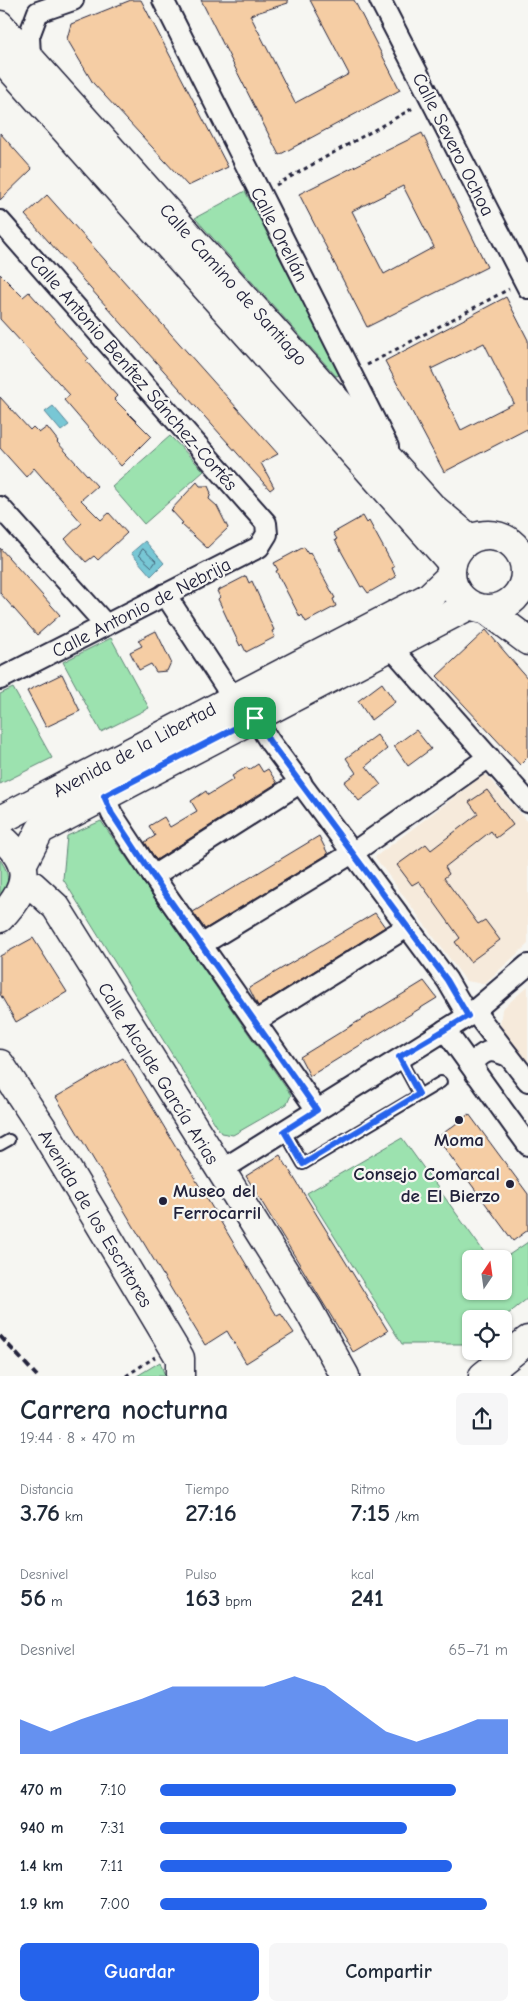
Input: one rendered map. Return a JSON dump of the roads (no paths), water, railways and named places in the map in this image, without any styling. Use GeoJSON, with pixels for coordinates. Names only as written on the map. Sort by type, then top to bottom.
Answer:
{"type":"FeatureCollection","features":[{"type":"Feature","properties":{"kind":"main road","name":"Calle Camino de Santiago"},"geometry":{"type":"LineString","coordinates":[[0,25],[30,56],[432,507],[470,539]]}},
{"type":"Feature","properties":{"kind":"main road","name":"Calle Camino de Santiago"},"geometry":{"type":"LineString","coordinates":[[0,56],[451,570]]}},
{"type":"Feature","properties":{"kind":"main road"},"geometry":{"type":"LineString","coordinates":[[478,608],[508,604],[524,593],[522,545],[487,535],[470,539],[458,550],[451,570],[456,591],[478,608],[528,641]]}},
{"type":"Feature","properties":{"kind":"main road","name":"Avenida de la Libertad"},"geometry":{"type":"LineString","coordinates":[[0,820],[429,597],[451,570]]}},
{"type":"Feature","properties":{"kind":"main road","name":"Avenida de la Libertad"},"geometry":{"type":"LineString","coordinates":[[0,918],[23,873],[40,830],[390,646],[478,608]]}},
{"type":"Feature","properties":{"kind":"main road","name":"Calle Alcalde García Arias"},"geometry":{"type":"LineString","coordinates":[[0,837],[13,849],[23,873],[32,885],[56,907],[309,1311],[345,1376]]}},
{"type":"Feature","properties":{"kind":"main road","name":"Avenida de los Escritores"},"geometry":{"type":"LineString","coordinates":[[0,1064],[43,1129],[180,1358],[180,1376]]}},
{"type":"Feature","properties":{"kind":"main road"},"geometry":{"type":"LineString","coordinates":[[483,1376],[528,1340]]}},
{"type":"Feature","properties":{"kind":"street"},"geometry":{"type":"LineString","coordinates":[[30,56],[29,36],[38,12],[73,0]]}},
{"type":"Feature","properties":{"kind":"street","name":"Calle Orellán"},"geometry":{"type":"LineString","coordinates":[[163,0],[398,467]]}},
{"type":"Feature","properties":{"kind":"street","name":"Calle Severo Ochoa"},"geometry":{"type":"LineString","coordinates":[[380,0],[526,284]]}},
{"type":"Feature","properties":{"kind":"street","name":"Calle Antonio Benítez Sánchez-Cortés"},"geometry":{"type":"LineString","coordinates":[[0,221],[266,523]]}},
{"type":"Feature","properties":{"kind":"street"},"geometry":{"type":"LineString","coordinates":[[0,507],[106,625]]}},
{"type":"Feature","properties":{"kind":"street","name":"Calle Antonio de Nebrija"},"geometry":{"type":"LineString","coordinates":[[0,679],[259,547],[266,534],[266,523]]}},
{"type":"Feature","properties":{"kind":"street"},"geometry":{"type":"LineString","coordinates":[[165,594],[233,698]]}},
{"type":"Feature","properties":{"kind":"street"},"geometry":{"type":"LineString","coordinates":[[390,646],[528,802]]}},
{"type":"Feature","properties":{"kind":"street"},"geometry":{"type":"LineString","coordinates":[[255,718],[300,782],[354,852],[471,1013],[528,1081]]}},
{"type":"Feature","properties":{"kind":"street"},"geometry":{"type":"LineString","coordinates":[[201,945],[354,852],[489,757]]}},
{"type":"Feature","properties":{"kind":"street"},"geometry":{"type":"LineString","coordinates":[[153,876],[300,782]]}},
{"type":"Feature","properties":{"kind":"street"},"geometry":{"type":"LineString","coordinates":[[104,796],[112,814],[153,876],[317,1110]]}},
{"type":"Feature","properties":{"kind":"street"},"geometry":{"type":"LineString","coordinates":[[256,1021],[408,927]]}},
{"type":"Feature","properties":{"kind":"street"},"geometry":{"type":"LineString","coordinates":[[220,1171],[471,1013],[528,965]]}},
{"type":"Feature","properties":{"kind":"street"},"geometry":{"type":"LineString","coordinates":[[445,1030],[528,1146]]}},
{"type":"Feature","properties":{"kind":"street"},"geometry":{"type":"LineString","coordinates":[[476,1074],[475,1061],[483,1052],[492,1050],[508,1056]]}},
{"type":"Feature","properties":{"kind":"lane"},"geometry":{"type":"LineString","coordinates":[[399,1057],[419,1094]]}},
{"type":"Feature","properties":{"kind":"lane"},"geometry":{"type":"LineString","coordinates":[[284,1131],[303,1164],[441,1082]]}},
{"type":"Feature","properties":{"kind":"water"},"geometry":{"type":"Polygon","coordinates":[[[53,406],[69,425],[61,431],[45,412],[53,406]]]}},
{"type":"Feature","properties":{"kind":"water"},"geometry":{"type":"Polygon","coordinates":[[[145,541],[164,563],[151,576],[131,553],[145,541]]]}},
{"type":"Feature","properties":{"kind":"railway"},"geometry":{"type":"LineString","coordinates":[[0,1336],[37,1376]]}},
{"type":"Feature","properties":{"kind":"place","name":"Moma"},"geometry":{"type":"Point","coordinates":[459,1120]}},
{"type":"Feature","properties":{"kind":"place","name":"Consejo Comarcal de El Bierzo"},"geometry":{"type":"Point","coordinates":[510,1184]}},
{"type":"Feature","properties":{"kind":"place","name":"Museo del Ferrocarril"},"geometry":{"type":"Point","coordinates":[163,1201]}}]}
